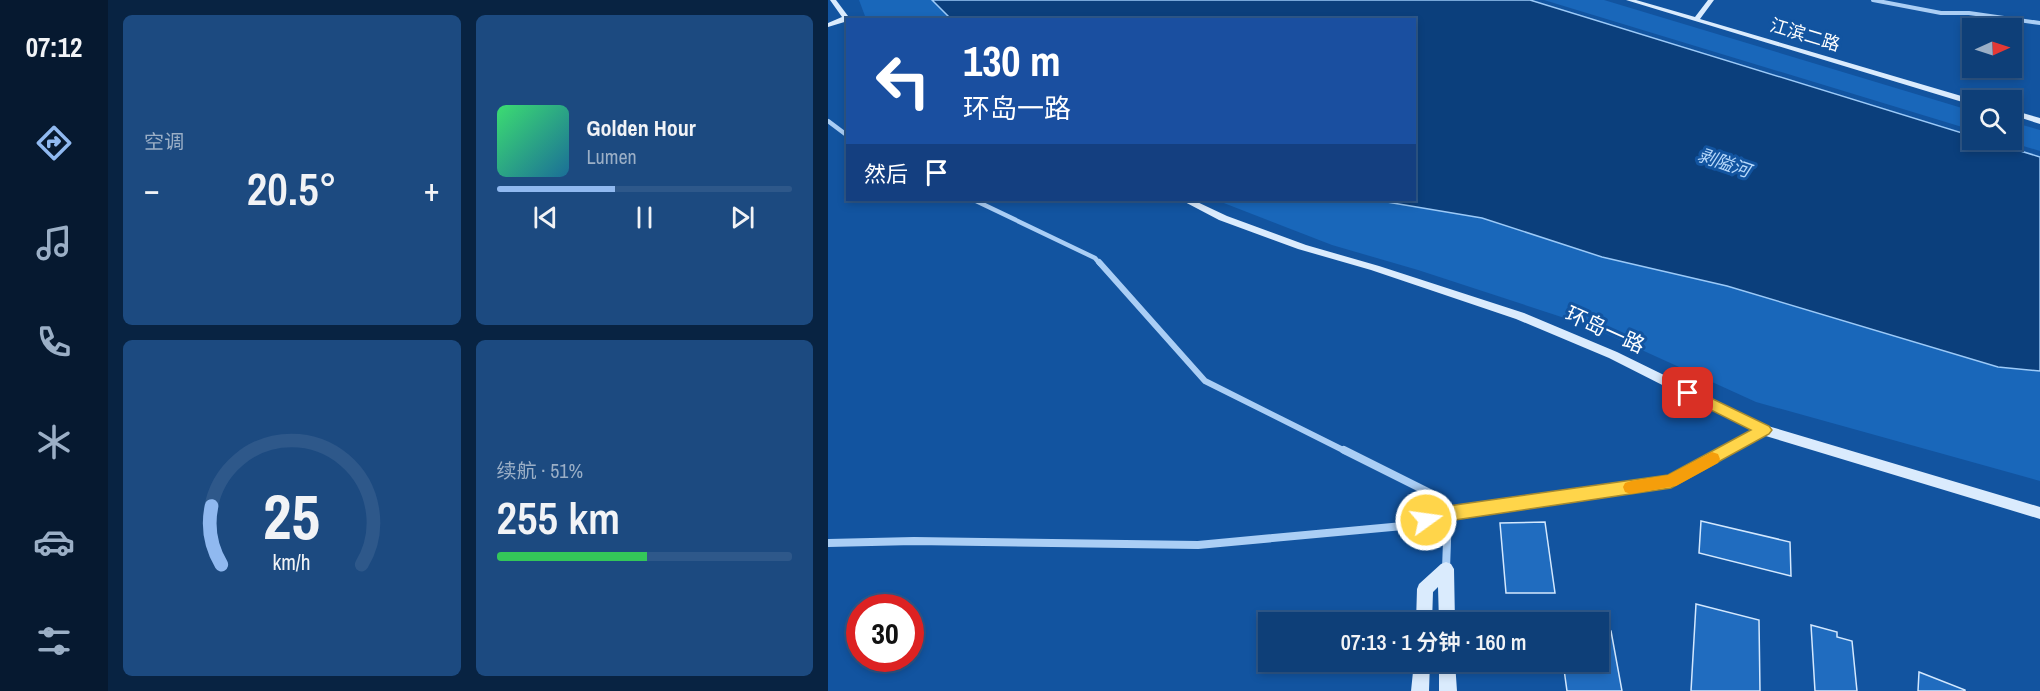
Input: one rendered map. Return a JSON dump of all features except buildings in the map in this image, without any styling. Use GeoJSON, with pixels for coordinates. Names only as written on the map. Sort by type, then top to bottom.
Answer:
{"type":"FeatureCollection","features":[{"type":"Feature","properties":{"kind":"street"},"geometry":{"type":"LineString","coordinates":[[833,0],[846,18]]}},
{"type":"Feature","properties":{"kind":"street","name":"江滨二路"},"geometry":{"type":"LineString","coordinates":[[1629,0],[1962,99]]}},
{"type":"Feature","properties":{"kind":"street"},"geometry":{"type":"LineString","coordinates":[[1696,20],[1711,0]]}},
{"type":"Feature","properties":{"kind":"street"},"geometry":{"type":"LineString","coordinates":[[1873,0],[1941,13],[1969,13],[2040,23]]}},
{"type":"Feature","properties":{"kind":"street"},"geometry":{"type":"LineString","coordinates":[[828,25],[846,19]]}},
{"type":"Feature","properties":{"kind":"street"},"geometry":{"type":"LineString","coordinates":[[2022,116],[2040,121]]}},
{"type":"Feature","properties":{"kind":"street"},"geometry":{"type":"LineString","coordinates":[[828,121],[846,134]]}},
{"type":"Feature","properties":{"kind":"street"},"geometry":{"type":"LineString","coordinates":[[976,201],[1095,258],[1205,381],[1436,496],[1448,513],[1447,612]]}},
{"type":"Feature","properties":{"kind":"street","name":"环岛一路"},"geometry":{"type":"LineString","coordinates":[[1188,201],[1222,218],[1302,247],[1375,268],[1520,316],[1613,355],[1764,430],[2040,513]]}},
{"type":"Feature","properties":{"kind":"street"},"geometry":{"type":"LineString","coordinates":[[828,543],[914,541],[1198,544],[1403,526],[1448,513],[1671,482],[1764,430]]}},
{"type":"Feature","properties":{"kind":"street"},"geometry":{"type":"LineString","coordinates":[[1424,612],[1425,589],[1446,569]]}},
{"type":"Feature","properties":{"kind":"street"},"geometry":{"type":"LineString","coordinates":[[1420,691],[1421,672]]}},
{"type":"Feature","properties":{"kind":"street"},"geometry":{"type":"LineString","coordinates":[[1448,672],[1448,691]]}},
{"type":"Feature","properties":{"kind":"shaded area"},"geometry":{"type":"Polygon","coordinates":[[[859,0],[932,0],[951,18],[867,18],[859,0]]]}},
{"type":"Feature","properties":{"kind":"shaded area"},"geometry":{"type":"Polygon","coordinates":[[[1544,0],[1604,0],[1962,108],[1962,127],[1544,0]]]}},
{"type":"Feature","properties":{"kind":"shaded area"},"geometry":{"type":"Polygon","coordinates":[[[2022,125],[2040,130],[2040,151],[2022,146],[2022,125]]]}},
{"type":"Feature","properties":{"kind":"shaded area"},"geometry":{"type":"Polygon","coordinates":[[[1219,201],[1381,201],[1482,218],[1602,257],[1727,286],[1998,367],[2040,371],[2040,481],[1756,402],[1589,326],[1418,270],[1332,245],[1219,201]]]}},
{"type":"Feature","properties":{"kind":"water","name":"剥隘河"},"geometry":{"type":"Polygon","coordinates":[[[932,0],[1530,0],[1962,133],[1962,150],[2017,150],[2040,157],[2040,371],[1998,367],[1727,286],[1602,257],[1482,218],[1381,201],[1416,201],[1416,18],[950,18],[932,0]]]}},
{"type":"Feature","properties":{"kind":"slow traffic"},"geometry":{"type":"LineString","coordinates":[[1631,487],[1671,482],[1712,459]]}},
{"type":"Feature","properties":{"kind":"route"},"geometry":{"type":"LineString","coordinates":[[1426,520],[1448,513],[1671,482],[1764,430],[1688,393]]}}]}
